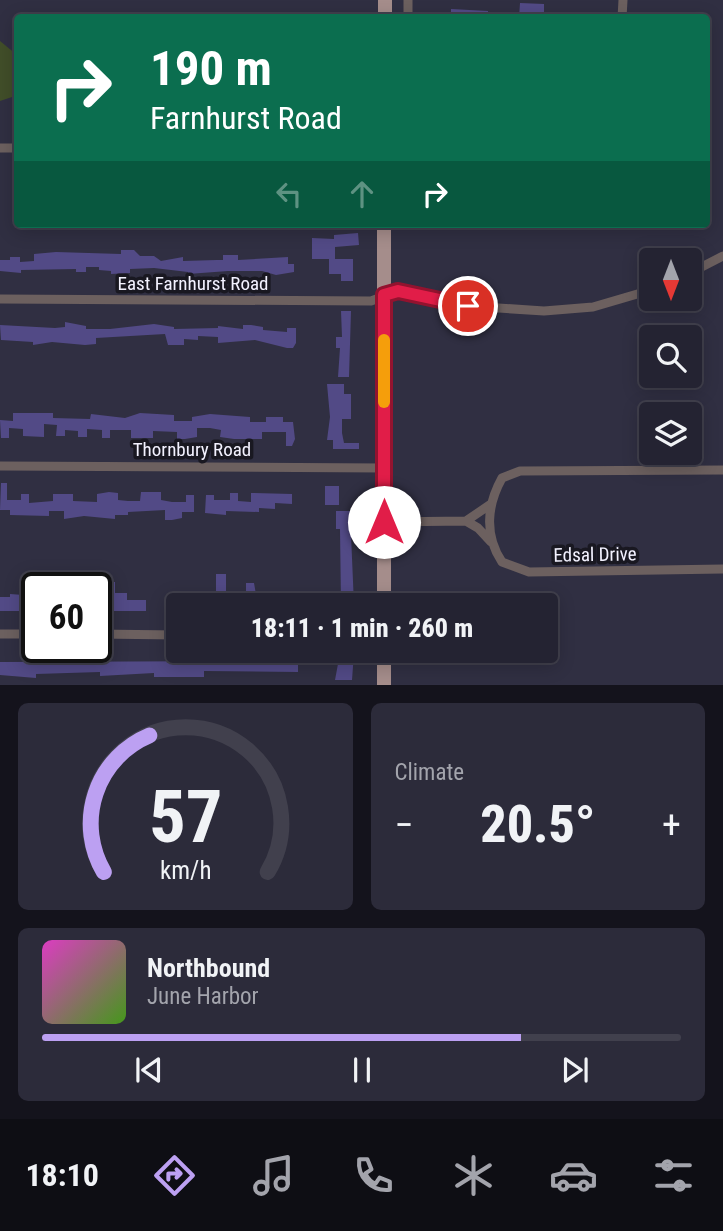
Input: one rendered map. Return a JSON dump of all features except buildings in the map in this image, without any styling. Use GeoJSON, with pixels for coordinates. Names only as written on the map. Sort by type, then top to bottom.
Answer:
{"type":"FeatureCollection","features":[{"type":"Feature","properties":{"kind":"main road"},"geometry":{"type":"LineString","coordinates":[[384,228],[384,593]]}},
{"type":"Feature","properties":{"kind":"main road"},"geometry":{"type":"LineString","coordinates":[[384,663],[384,685]]}},
{"type":"Feature","properties":{"kind":"street"},"geometry":{"type":"LineString","coordinates":[[702,267],[723,256]]}},
{"type":"Feature","properties":{"kind":"street","name":"East Farnhurst Road"},"geometry":{"type":"LineString","coordinates":[[0,299],[371,301],[398,291],[468,306],[544,312],[593,307],[639,294]]}},
{"type":"Feature","properties":{"kind":"street","name":"Thornbury Road"},"geometry":{"type":"LineString","coordinates":[[0,466],[384,468]]}},
{"type":"Feature","properties":{"kind":"street"},"geometry":{"type":"LineString","coordinates":[[492,543],[491,504],[502,478],[520,471],[723,470]]}},
{"type":"Feature","properties":{"kind":"street"},"geometry":{"type":"LineString","coordinates":[[384,522],[466,521],[491,504]]}},
{"type":"Feature","properties":{"kind":"street","name":"Edsal Drive"},"geometry":{"type":"LineString","coordinates":[[466,521],[478,528],[492,543],[502,562],[529,572],[723,569]]}},
{"type":"Feature","properties":{"kind":"street"},"geometry":{"type":"LineString","coordinates":[[0,634],[21,634]]}},
{"type":"Feature","properties":{"kind":"street"},"geometry":{"type":"LineString","coordinates":[[112,634],[166,635]]}},
{"type":"Feature","properties":{"kind":"green space"},"geometry":{"type":"Polygon","coordinates":[[[0,41],[14,53],[14,96],[0,101],[0,41]]]}},
{"type":"Feature","properties":{"kind":"slow traffic"},"geometry":{"type":"LineString","coordinates":[[384,340],[384,402]]}},
{"type":"Feature","properties":{"kind":"route"},"geometry":{"type":"LineString","coordinates":[[384,522],[384,295],[398,291],[468,306]]}}]}
